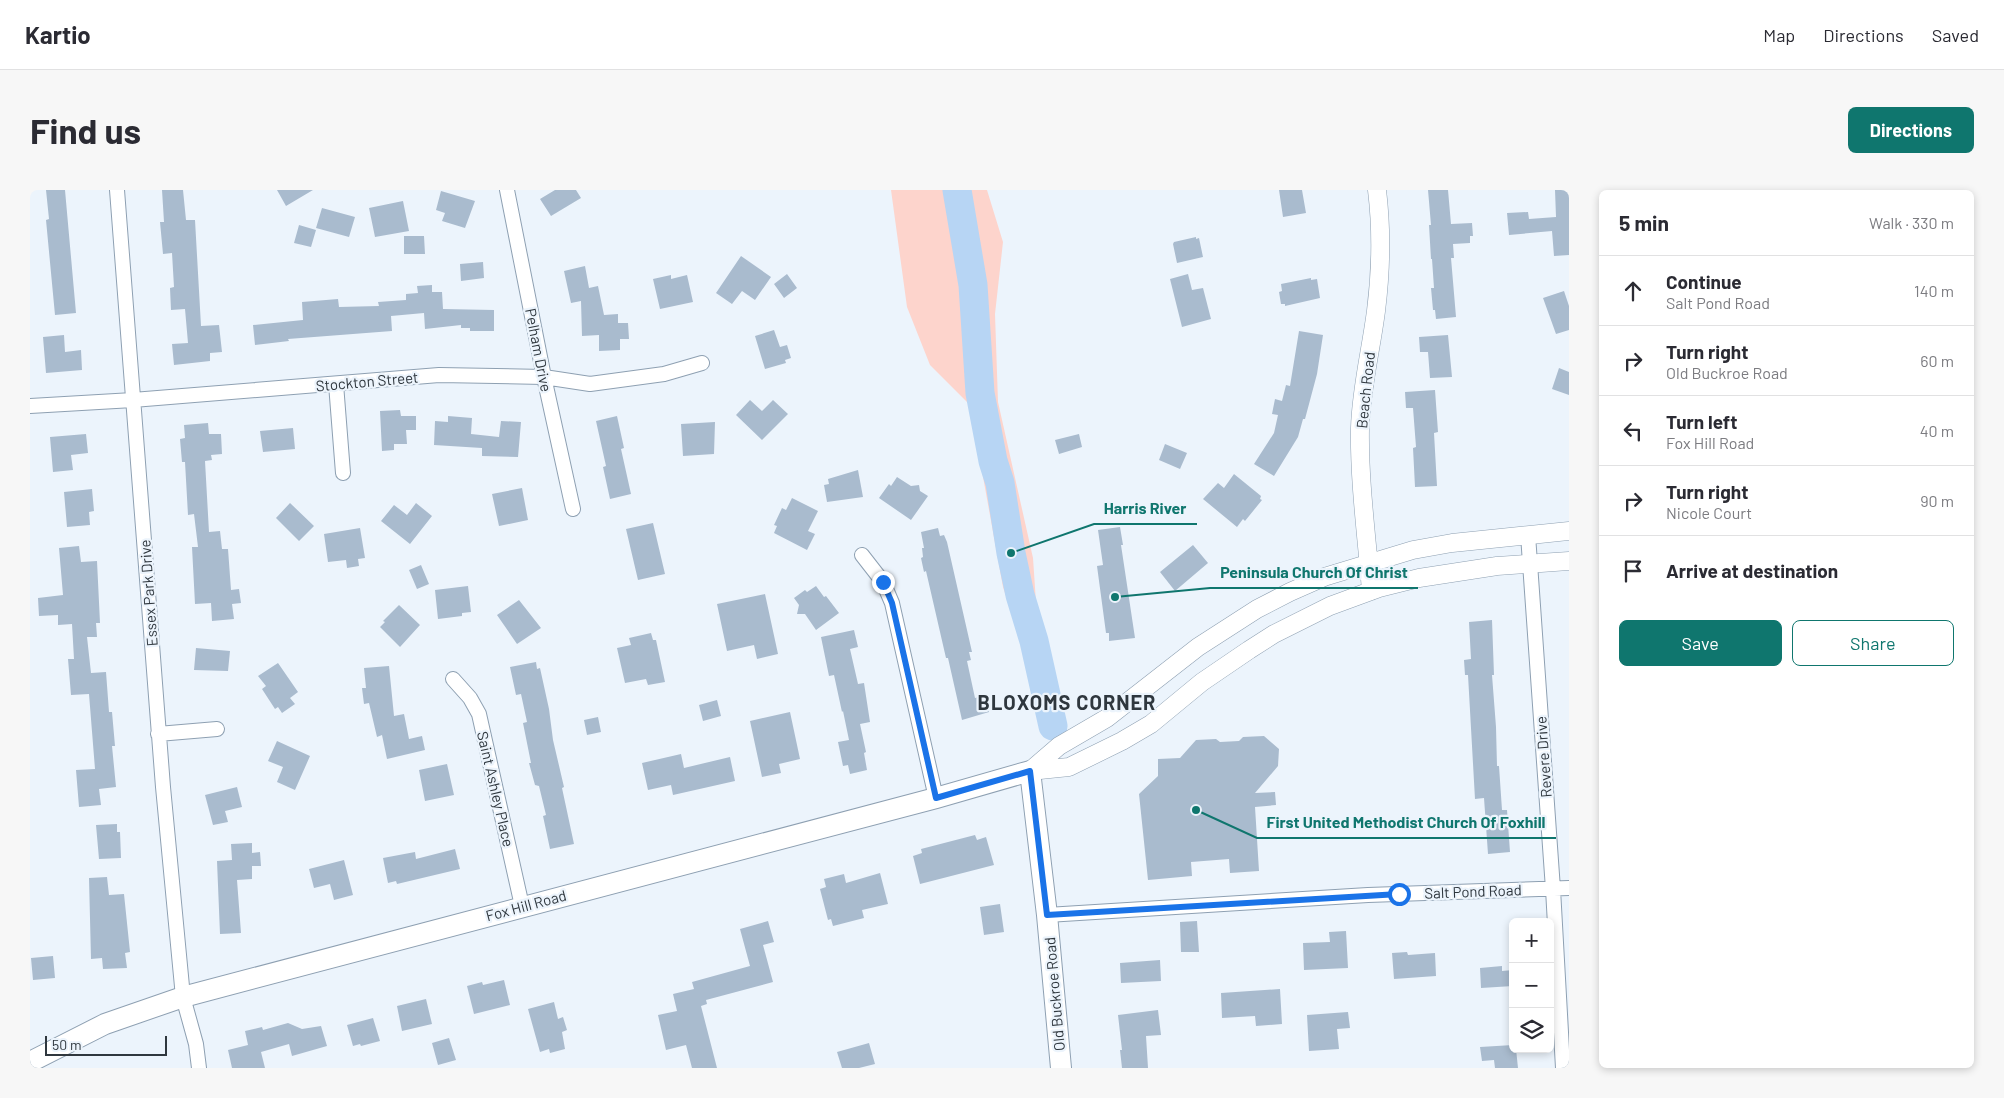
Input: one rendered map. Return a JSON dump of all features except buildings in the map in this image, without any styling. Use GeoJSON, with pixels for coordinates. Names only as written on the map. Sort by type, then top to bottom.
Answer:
{"type":"FeatureCollection","features":[{"type":"Feature","properties":{"kind":"main road","name":"Fox Hill Road"},"geometry":{"type":"LineString","coordinates":[[30,1062],[105,1024],[182,996],[936,798],[1030,771]]}},
{"type":"Feature","properties":{"kind":"main road","name":"Old Buckroe Road"},"geometry":{"type":"LineString","coordinates":[[1030,771],[1047,915],[1060,1068]]}},
{"type":"Feature","properties":{"kind":"street","name":"Essex Park Drive"},"geometry":{"type":"LineString","coordinates":[[117,190],[158,734],[182,996],[196,1044],[198,1068]]}},
{"type":"Feature","properties":{"kind":"street","name":"Pelham Drive"},"geometry":{"type":"LineString","coordinates":[[507,190],[544,377],[573,509]]}},
{"type":"Feature","properties":{"kind":"street","name":"Beach Road"},"geometry":{"type":"LineString","coordinates":[[1371,591],[1360,429],[1363,388],[1376,311],[1380,267],[1381,221],[1377,190]]}},
{"type":"Feature","properties":{"kind":"street","name":"Stockton Street"},"geometry":{"type":"LineString","coordinates":[[30,406],[133,400],[439,374],[544,377],[590,384],[664,374],[702,363]]}},
{"type":"Feature","properties":{"kind":"street"},"geometry":{"type":"LineString","coordinates":[[336,384],[343,473]]}},
{"type":"Feature","properties":{"kind":"street"},"geometry":{"type":"LineString","coordinates":[[1030,771],[1059,746],[1107,718],[1198,647],[1257,609],[1324,577],[1413,550],[1452,543],[1569,531]]}},
{"type":"Feature","properties":{"kind":"street","name":"Revere Drive"},"geometry":{"type":"LineString","coordinates":[[1528,535],[1553,889],[1563,1068]]}},
{"type":"Feature","properties":{"kind":"street"},"geometry":{"type":"LineString","coordinates":[[862,555],[883,582],[892,603],[936,798]]}},
{"type":"Feature","properties":{"kind":"street"},"geometry":{"type":"LineString","coordinates":[[1030,771],[1069,767],[1095,756],[1152,724],[1202,682],[1274,634],[1330,606],[1371,591],[1419,578],[1458,572],[1569,561]]}},
{"type":"Feature","properties":{"kind":"street","name":"Saint Ashley Place"},"geometry":{"type":"LineString","coordinates":[[453,680],[470,698],[479,714],[522,906]]}},
{"type":"Feature","properties":{"kind":"street"},"geometry":{"type":"LineString","coordinates":[[158,734],[217,729]]}},
{"type":"Feature","properties":{"kind":"street","name":"Salt Pond Road"},"geometry":{"type":"LineString","coordinates":[[1047,915],[1368,895],[1569,888]]}},
{"type":"Feature","properties":{"kind":"shaded area"},"geometry":{"type":"Polygon","coordinates":[[[891,190],[987,190],[1003,242],[995,314],[998,402],[1033,558],[1038,632],[1060,713],[1044,725],[1032,701],[1031,671],[1003,587],[970,405],[930,365],[907,307],[891,190]]]}},
{"type":"Feature","properties":{"kind":"waterway"},"geometry":{"type":"LineString","coordinates":[[957,190],[973,285],[980,393],[993,461],[1000,483],[1020,595],[1034,641],[1053,726]]}},
{"type":"Feature","properties":{"kind":"place","name":"Harris River"},"geometry":{"type":"Point","coordinates":[1011,553]}},
{"type":"Feature","properties":{"kind":"place","name":"Peninsula Church Of Christ"},"geometry":{"type":"Point","coordinates":[1115,597]}},
{"type":"Feature","properties":{"kind":"place","name":"First United Methodist Church Of Foxhill"},"geometry":{"type":"Point","coordinates":[1196,810]}},
{"type":"Feature","properties":{"kind":"district","name":"BLOXOMS CORNER"},"geometry":{"type":"Point","coordinates":[1067,702]}},
{"type":"Feature","properties":{"kind":"route"},"geometry":{"type":"LineString","coordinates":[[883,582],[892,603],[936,798],[1030,771],[1047,915],[1399,894]]}}]}
